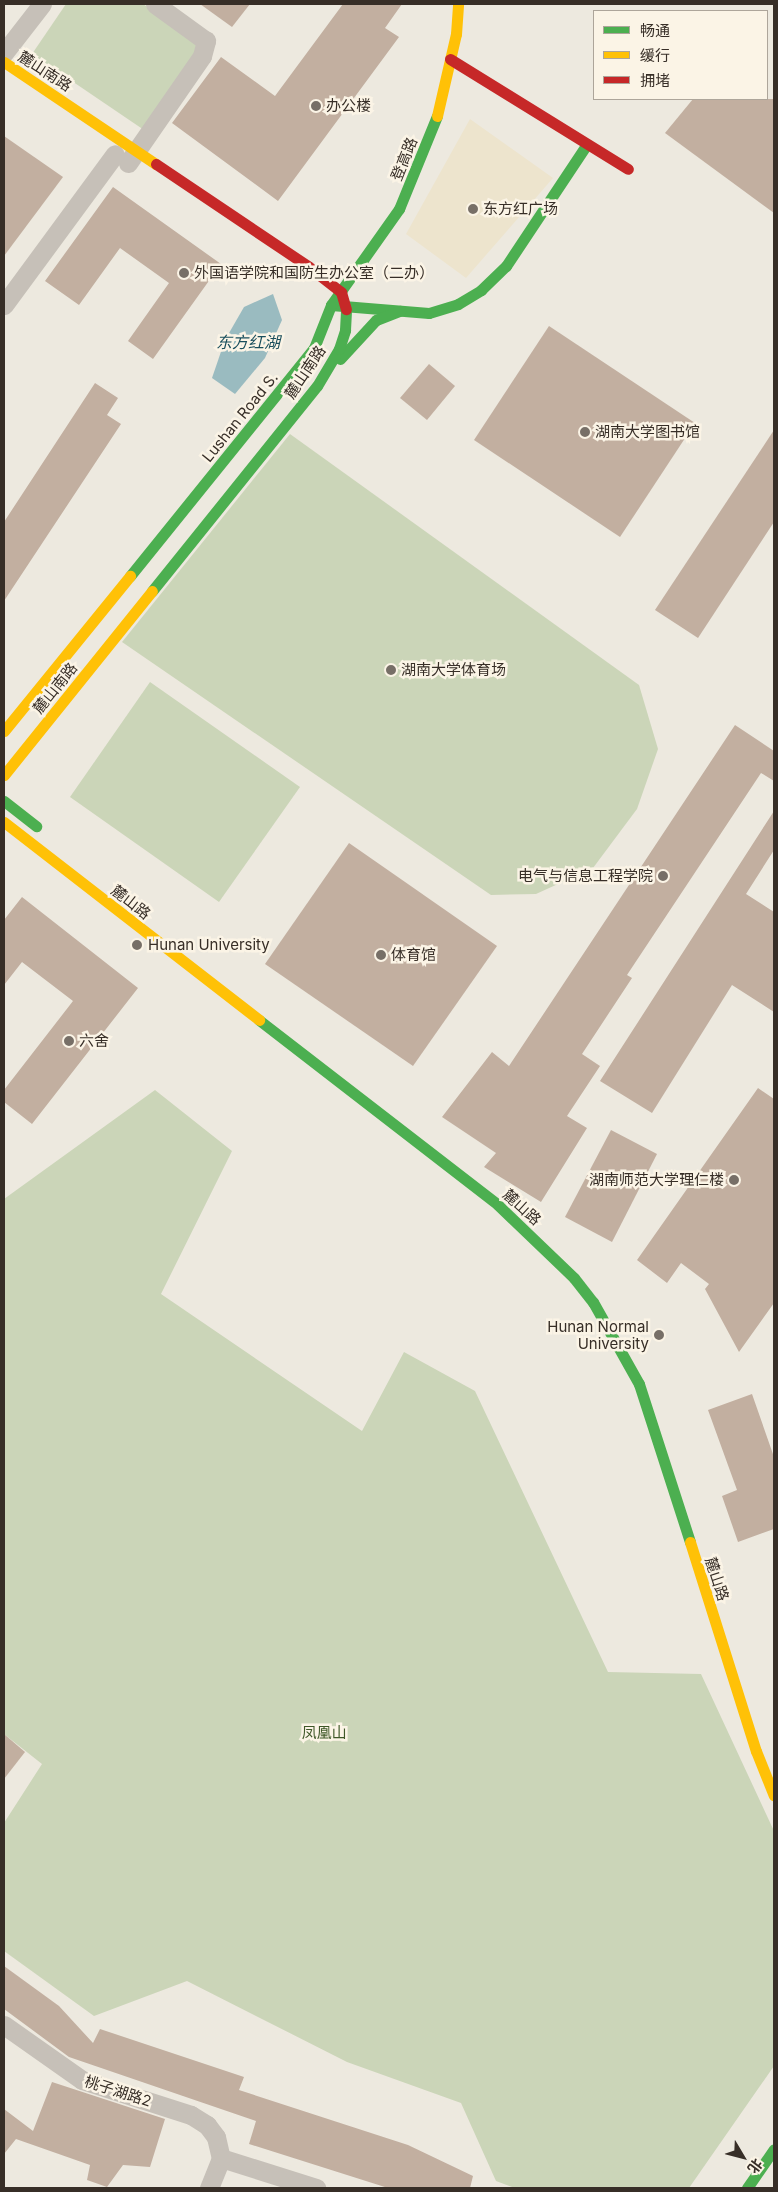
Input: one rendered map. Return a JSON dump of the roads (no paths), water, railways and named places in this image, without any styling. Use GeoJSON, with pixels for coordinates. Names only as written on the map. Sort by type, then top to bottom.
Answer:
{"type":"FeatureCollection","features":[{"type":"Feature","properties":{"kind":"main road","name":"登高路"},"geometry":{"type":"LineString","coordinates":[[327,302],[341,292],[399,209],[435,124],[450,59],[458,4]]}},
{"type":"Feature","properties":{"kind":"main road"},"geometry":{"type":"LineString","coordinates":[[450,59],[628,169]]}},
{"type":"Feature","properties":{"kind":"main road","name":"麓山南路"},"geometry":{"type":"LineString","coordinates":[[4,62],[124,156],[341,292],[346,306],[345,330],[339,349],[317,386],[4,775]]}},
{"type":"Feature","properties":{"kind":"main road"},"geometry":{"type":"LineString","coordinates":[[327,302],[346,306],[429,313],[458,304],[481,290],[506,266],[587,144]]}},
{"type":"Feature","properties":{"kind":"main road","name":"Lushan Road S."},"geometry":{"type":"LineString","coordinates":[[4,731],[299,369],[314,348],[327,302]]}},
{"type":"Feature","properties":{"kind":"main road"},"geometry":{"type":"LineString","coordinates":[[317,386],[366,328],[376,320],[400,311]]}},
{"type":"Feature","properties":{"kind":"main road"},"geometry":{"type":"LineString","coordinates":[[20,776],[27,746]]}},
{"type":"Feature","properties":{"kind":"main road"},"geometry":{"type":"LineString","coordinates":[[4,800],[42,830],[20,796]]}},
{"type":"Feature","properties":{"kind":"main road","name":"麓山路"},"geometry":{"type":"LineString","coordinates":[[4,822],[498,1205],[574,1278],[593,1302],[626,1356],[640,1384],[756,1752],[774,1796]]}},
{"type":"Feature","properties":{"kind":"main road"},"geometry":{"type":"LineString","coordinates":[[4,830],[27,840]]}},
{"type":"Feature","properties":{"kind":"main road"},"geometry":{"type":"LineString","coordinates":[[748,2188],[774,2149]]}},
{"type":"Feature","properties":{"kind":"street"},"geometry":{"type":"LineString","coordinates":[[4,53],[42,4]]}},
{"type":"Feature","properties":{"kind":"street"},"geometry":{"type":"LineString","coordinates":[[4,305],[202,56],[206,41],[155,4]]}},
{"type":"Feature","properties":{"kind":"street","name":"桃子湖路2"},"geometry":{"type":"LineString","coordinates":[[4,2025],[82,2080],[191,2115],[207,2125],[216,2137],[221,2158]]}},
{"type":"Feature","properties":{"kind":"street"},"geometry":{"type":"LineString","coordinates":[[209,2188],[221,2158],[316,2188]]}},
{"type":"Feature","properties":{"kind":"water","name":"东方红湖"},"geometry":{"type":"Polygon","coordinates":[[[273,294],[282,320],[265,358],[235,394],[212,378],[225,340],[244,307],[273,294]]]}},
{"type":"Feature","properties":{"kind":"place","name":"办公楼"},"geometry":{"type":"Point","coordinates":[316,106]}},
{"type":"Feature","properties":{"kind":"place","name":"东方红广场"},"geometry":{"type":"Point","coordinates":[473,209]}},
{"type":"Feature","properties":{"kind":"place","name":"外国语学院和国防生办公室（二办）"},"geometry":{"type":"Point","coordinates":[184,273]}},
{"type":"Feature","properties":{"kind":"place","name":"湖南大学图书馆"},"geometry":{"type":"Point","coordinates":[585,432]}},
{"type":"Feature","properties":{"kind":"place","name":"湖南大学体育场"},"geometry":{"type":"Point","coordinates":[391,670]}},
{"type":"Feature","properties":{"kind":"place","name":"电气与信息工程学院"},"geometry":{"type":"Point","coordinates":[663,876]}},
{"type":"Feature","properties":{"kind":"place","name":"Hunan University"},"geometry":{"type":"Point","coordinates":[137,945]}},
{"type":"Feature","properties":{"kind":"place","name":"体育馆"},"geometry":{"type":"Point","coordinates":[381,955]}},
{"type":"Feature","properties":{"kind":"place","name":"六舍"},"geometry":{"type":"Point","coordinates":[69,1041]}},
{"type":"Feature","properties":{"kind":"place","name":"湖南师范大学理仁楼"},"geometry":{"type":"Point","coordinates":[734,1180]}},
{"type":"Feature","properties":{"kind":"place","name":"Hunan Normal University"},"geometry":{"type":"Point","coordinates":[659,1335]}},
{"type":"Feature","properties":{"kind":"park label","name":"凤凰山"},"geometry":{"type":"Point","coordinates":[324,1733]}}]}
